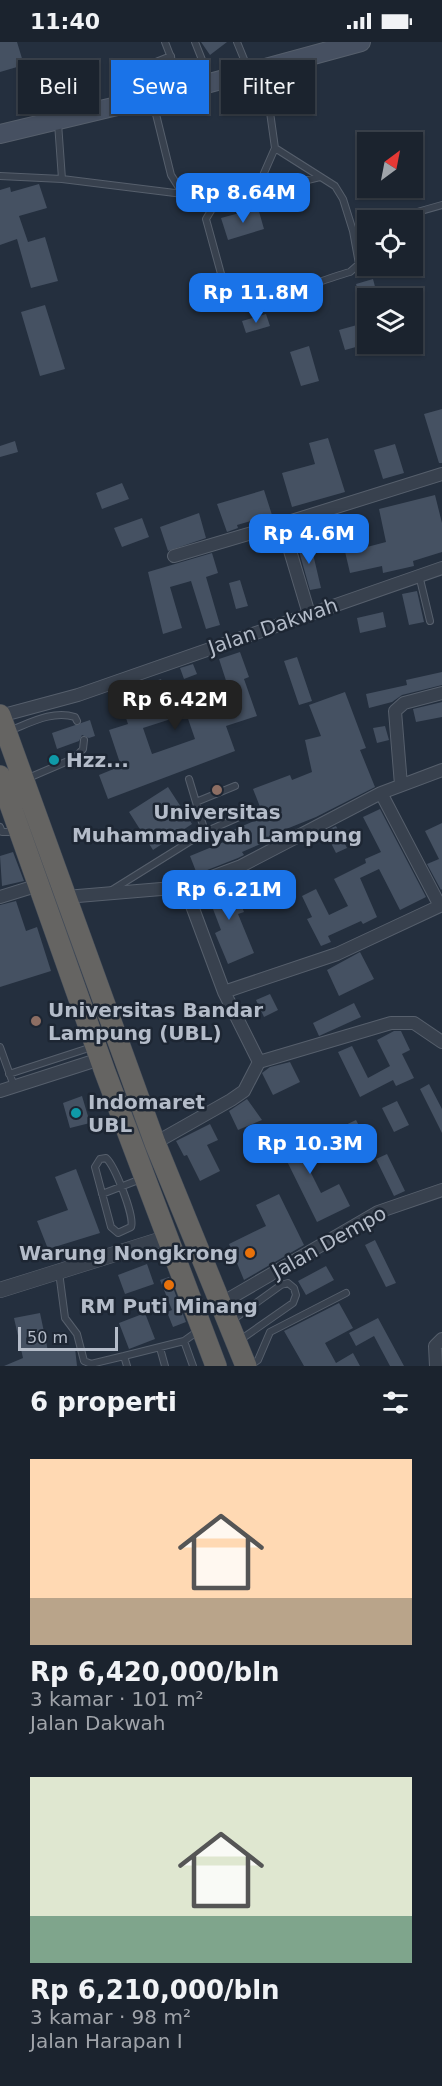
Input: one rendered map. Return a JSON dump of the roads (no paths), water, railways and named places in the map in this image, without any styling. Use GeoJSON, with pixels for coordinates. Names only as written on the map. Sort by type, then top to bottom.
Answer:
{"type":"FeatureCollection","features":[{"type":"Feature","properties":{"kind":"highway"},"geometry":{"type":"LineString","coordinates":[[2,721],[155,1143],[228,1323],[248,1366]]}},
{"type":"Feature","properties":{"kind":"highway"},"geometry":{"type":"LineString","coordinates":[[0,777],[10,829],[39,885],[166,1238],[193,1335],[216,1366]]}},
{"type":"Feature","properties":{"kind":"main road"},"geometry":{"type":"LineString","coordinates":[[294,60],[361,42]]}},
{"type":"Feature","properties":{"kind":"main road"},"geometry":{"type":"LineString","coordinates":[[211,83],[221,80]]}},
{"type":"Feature","properties":{"kind":"main road"},"geometry":{"type":"LineString","coordinates":[[0,134],[111,108]]}},
{"type":"Feature","properties":{"kind":"street"},"geometry":{"type":"LineString","coordinates":[[174,556],[442,474]]}},
{"type":"Feature","properties":{"kind":"street"},"geometry":{"type":"LineString","coordinates":[[282,524],[309,614]]}},
{"type":"Feature","properties":{"kind":"street","name":"Jalan Dakwah"},"geometry":{"type":"LineString","coordinates":[[2,721],[419,574],[442,568]]}},
{"type":"Feature","properties":{"kind":"street"},"geometry":{"type":"LineString","coordinates":[[400,786],[395,711],[404,703],[442,693]]}},
{"type":"Feature","properties":{"kind":"street"},"geometry":{"type":"LineString","coordinates":[[66,897],[104,896],[185,887],[241,866],[381,793],[442,770]]}},
{"type":"Feature","properties":{"kind":"street"},"geometry":{"type":"LineString","coordinates":[[224,992],[337,954],[441,906],[381,793]]}},
{"type":"Feature","properties":{"kind":"street"},"geometry":{"type":"LineString","coordinates":[[0,897],[39,885]]}},
{"type":"Feature","properties":{"kind":"street"},"geometry":{"type":"LineString","coordinates":[[185,887],[224,992],[259,1062]]}},
{"type":"Feature","properties":{"kind":"street"},"geometry":{"type":"LineString","coordinates":[[155,1143],[244,1091],[259,1062],[391,1023],[414,1023],[442,1042]]}},
{"type":"Feature","properties":{"kind":"street"},"geometry":{"type":"LineString","coordinates":[[0,1091],[98,1053]]}},
{"type":"Feature","properties":{"kind":"street","name":"Jalan Dempo"},"geometry":{"type":"LineString","coordinates":[[228,1323],[378,1212],[442,1190]]}},
{"type":"Feature","properties":{"kind":"street"},"geometry":{"type":"LineString","coordinates":[[0,1290],[166,1238]]}},
{"type":"Feature","properties":{"kind":"street"},"geometry":{"type":"LineString","coordinates":[[436,1366],[435,1346],[442,1339]]}},
{"type":"Feature","properties":{"kind":"lane"},"geometry":{"type":"LineString","coordinates":[[165,42],[173,60]]}},
{"type":"Feature","properties":{"kind":"lane"},"geometry":{"type":"LineString","coordinates":[[195,42],[211,83]]}},
{"type":"Feature","properties":{"kind":"lane"},"geometry":{"type":"LineString","coordinates":[[237,42],[250,60]]}},
{"type":"Feature","properties":{"kind":"lane"},"geometry":{"type":"LineString","coordinates":[[162,60],[171,56]]}},
{"type":"Feature","properties":{"kind":"lane"},"geometry":{"type":"LineString","coordinates":[[156,114],[171,175],[183,194]]}},
{"type":"Feature","properties":{"kind":"lane"},"geometry":{"type":"LineString","coordinates":[[254,193],[275,148],[267,114]]}},
{"type":"Feature","properties":{"kind":"lane"},"geometry":{"type":"LineString","coordinates":[[58,122],[62,179]]}},
{"type":"Feature","properties":{"kind":"lane"},"geometry":{"type":"LineString","coordinates":[[212,209],[206,223],[226,301],[232,304],[262,299],[355,270],[360,257],[342,199],[335,186],[275,148]]}},
{"type":"Feature","properties":{"kind":"lane"},"geometry":{"type":"LineString","coordinates":[[0,176],[62,179],[183,194],[212,209],[243,201],[254,193],[320,177]]}},
{"type":"Feature","properties":{"kind":"lane"},"geometry":{"type":"LineString","coordinates":[[423,210],[442,205]]}},
{"type":"Feature","properties":{"kind":"lane"},"geometry":{"type":"LineString","coordinates":[[353,231],[357,230]]}},
{"type":"Feature","properties":{"kind":"lane"},"geometry":{"type":"LineString","coordinates":[[419,574],[430,621]]}},
{"type":"Feature","properties":{"kind":"lane"},"geometry":{"type":"LineString","coordinates":[[2,721],[50,715],[68,715],[75,717],[77,721]]}},
{"type":"Feature","properties":{"kind":"lane"},"geometry":{"type":"LineString","coordinates":[[23,781],[75,758],[83,748],[84,740]]}},
{"type":"Feature","properties":{"kind":"lane"},"geometry":{"type":"LineString","coordinates":[[189,779],[205,832]]}},
{"type":"Feature","properties":{"kind":"lane"},"geometry":{"type":"LineString","coordinates":[[196,802],[235,786]]}},
{"type":"Feature","properties":{"kind":"lane"},"geometry":{"type":"LineString","coordinates":[[104,896],[205,832],[239,817]]}},
{"type":"Feature","properties":{"kind":"lane"},"geometry":{"type":"LineString","coordinates":[[0,1047],[14,1087]]}},
{"type":"Feature","properties":{"kind":"lane"},"geometry":{"type":"LineString","coordinates":[[9,1074],[98,1053]]}},
{"type":"Feature","properties":{"kind":"lane"},"geometry":{"type":"LineString","coordinates":[[100,1159],[109,1160],[122,1188],[133,1225],[118,1233],[111,1227],[95,1167],[100,1159]]}},
{"type":"Feature","properties":{"kind":"lane"},"geometry":{"type":"LineString","coordinates":[[102,1194],[144,1178]]}},
{"type":"Feature","properties":{"kind":"lane"},"geometry":{"type":"LineString","coordinates":[[59,1272],[65,1318],[77,1334],[84,1361],[91,1364],[160,1348],[193,1335],[193,1366]]}},
{"type":"Feature","properties":{"kind":"lane"},"geometry":{"type":"LineString","coordinates":[[288,1283],[294,1288],[296,1295],[293,1303],[228,1323],[280,1285],[288,1283]]}},
{"type":"Feature","properties":{"kind":"lane"},"geometry":{"type":"LineString","coordinates":[[248,1366],[258,1360],[270,1332],[346,1293]]}},
{"type":"Feature","properties":{"kind":"lane"},"geometry":{"type":"LineString","coordinates":[[160,1348],[165,1366]]}},
{"type":"Feature","properties":{"kind":"lane"},"geometry":{"type":"LineString","coordinates":[[124,1356],[127,1366]]}},
{"type":"Feature","properties":{"kind":"place","name":"Hzz..."},"geometry":{"type":"Point","coordinates":[54,760]}},
{"type":"Feature","properties":{"kind":"place","name":"Universitas Muhammadiyah Lampung"},"geometry":{"type":"Point","coordinates":[217,790]}},
{"type":"Feature","properties":{"kind":"place","name":"Universitas Bandar Lampung (UBL)"},"geometry":{"type":"Point","coordinates":[36,1021]}},
{"type":"Feature","properties":{"kind":"place","name":"Indomaret UBL"},"geometry":{"type":"Point","coordinates":[76,1113]}},
{"type":"Feature","properties":{"kind":"place","name":"Warung Nongkrong"},"geometry":{"type":"Point","coordinates":[250,1253]}},
{"type":"Feature","properties":{"kind":"place","name":"RM Puti Minang"},"geometry":{"type":"Point","coordinates":[169,1285]}}]}
